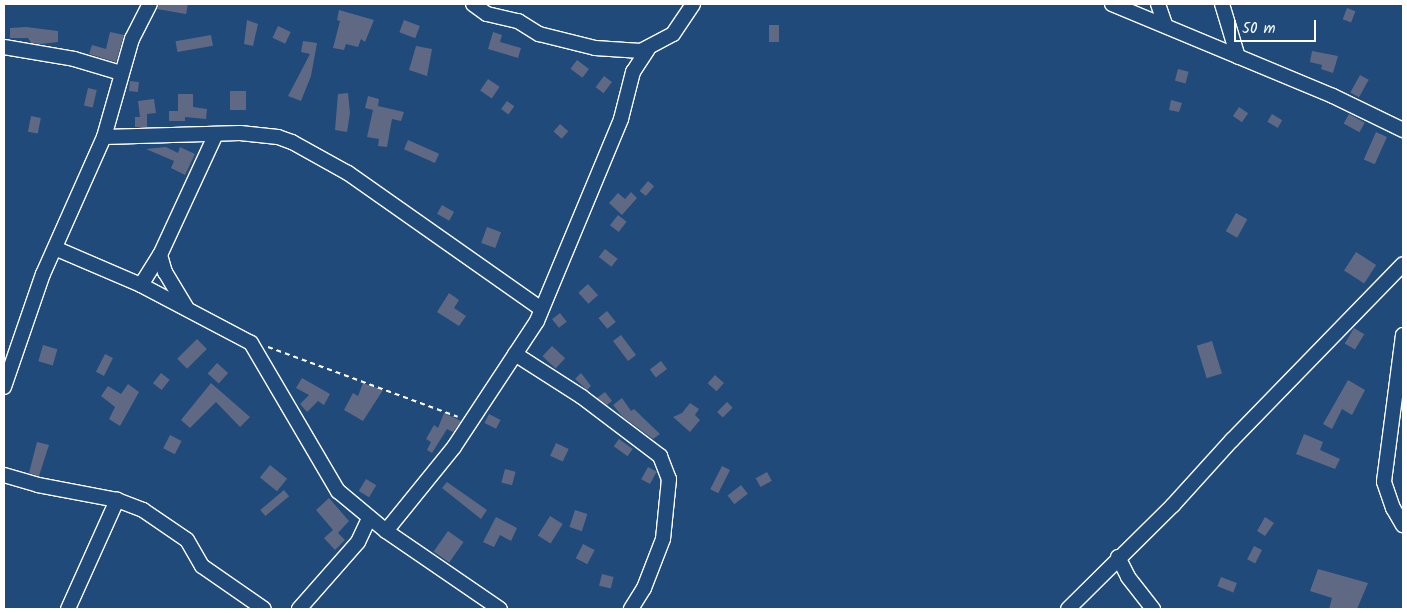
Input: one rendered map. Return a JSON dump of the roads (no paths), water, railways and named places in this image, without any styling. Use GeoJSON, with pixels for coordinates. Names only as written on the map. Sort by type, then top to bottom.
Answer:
{"type":"FeatureCollection","features":[{"type":"Feature","properties":{"kind":"street"},"geometry":{"type":"LineString","coordinates":[[4,387],[43,274],[57,249],[104,137],[132,39],[150,4]]}},
{"type":"Feature","properties":{"kind":"street"},"geometry":{"type":"LineString","coordinates":[[473,4],[487,14],[510,18],[539,34],[612,50],[648,49]]}},
{"type":"Feature","properties":{"kind":"street"},"geometry":{"type":"LineString","coordinates":[[386,531],[436,471],[537,321],[540,308],[566,254],[596,174],[621,119],[633,72],[648,49],[673,34],[693,4]]}},
{"type":"Feature","properties":{"kind":"street"},"geometry":{"type":"LineString","coordinates":[[1112,4],[1166,24],[1238,57],[1332,96],[1403,130]]}},
{"type":"Feature","properties":{"kind":"street"},"geometry":{"type":"LineString","coordinates":[[1158,4],[1166,24]]}},
{"type":"Feature","properties":{"kind":"street"},"geometry":{"type":"LineString","coordinates":[[1222,4],[1238,57]]}},
{"type":"Feature","properties":{"kind":"street"},"geometry":{"type":"LineString","coordinates":[[5,43],[74,59],[121,73]]}},
{"type":"Feature","properties":{"kind":"street"},"geometry":{"type":"LineString","coordinates":[[104,137],[259,135],[292,142],[348,173],[540,308]]}},
{"type":"Feature","properties":{"kind":"street"},"geometry":{"type":"LineString","coordinates":[[141,285],[160,255],[215,136]]}},
{"type":"Feature","properties":{"kind":"street"},"geometry":{"type":"LineString","coordinates":[[57,249],[141,285],[251,343],[338,490],[386,531],[500,609]]}},
{"type":"Feature","properties":{"kind":"street"},"geometry":{"type":"LineString","coordinates":[[160,255],[165,272],[188,310]]}},
{"type":"Feature","properties":{"kind":"street"},"geometry":{"type":"LineString","coordinates":[[1068,609],[1118,557],[1173,505],[1403,266]]}},
{"type":"Feature","properties":{"kind":"street"},"geometry":{"type":"LineString","coordinates":[[1403,335],[1384,482],[1393,508],[1403,525]]}},
{"type":"Feature","properties":{"kind":"street"},"geometry":{"type":"LineString","coordinates":[[515,354],[582,397],[660,456],[669,479],[664,539],[644,588],[631,609]]}},
{"type":"Feature","properties":{"kind":"street"},"geometry":{"type":"LineString","coordinates":[[4,475],[38,485],[117,500],[163,521],[187,540],[202,566],[264,609]]}},
{"type":"Feature","properties":{"kind":"street"},"geometry":{"type":"LineString","coordinates":[[68,609],[117,500]]}},
{"type":"Feature","properties":{"kind":"street"},"geometry":{"type":"LineString","coordinates":[[299,609],[358,542],[369,518]]}},
{"type":"Feature","properties":{"kind":"street"},"geometry":{"type":"LineString","coordinates":[[1118,557],[1128,577],[1153,609]]}}]}
